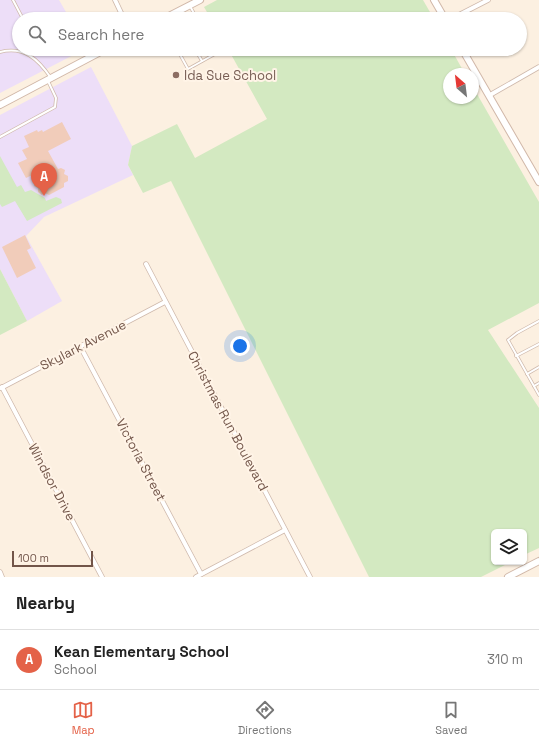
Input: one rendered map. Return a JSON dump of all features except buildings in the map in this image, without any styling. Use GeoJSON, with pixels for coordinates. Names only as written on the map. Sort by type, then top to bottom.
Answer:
{"type":"FeatureCollection","features":[{"type":"Feature","properties":{"kind":"street"},"geometry":{"type":"LineString","coordinates":[[115,0],[121,12]]}},
{"type":"Feature","properties":{"kind":"street"},"geometry":{"type":"LineString","coordinates":[[178,12],[200,0]]}},
{"type":"Feature","properties":{"kind":"street"},"geometry":{"type":"LineString","coordinates":[[434,0],[441,12]]}},
{"type":"Feature","properties":{"kind":"street"},"geometry":{"type":"LineString","coordinates":[[464,12],[488,0]]}},
{"type":"Feature","properties":{"kind":"street"},"geometry":{"type":"LineString","coordinates":[[0,105],[93,56]]}},
{"type":"Feature","properties":{"kind":"street"},"geometry":{"type":"LineString","coordinates":[[466,56],[539,182]]}},
{"type":"Feature","properties":{"kind":"street"},"geometry":{"type":"LineString","coordinates":[[490,95],[539,67]]}},
{"type":"Feature","properties":{"kind":"street","name":"Christmas Run Boulevard"},"geometry":{"type":"LineString","coordinates":[[146,264],[310,577]]}},
{"type":"Feature","properties":{"kind":"street","name":"Skylark Avenue"},"geometry":{"type":"LineString","coordinates":[[1,388],[165,302]]}},
{"type":"Feature","properties":{"kind":"street","name":"Victoria Street"},"geometry":{"type":"LineString","coordinates":[[80,346],[202,574]]}},
{"type":"Feature","properties":{"kind":"street","name":"Windsor Drive"},"geometry":{"type":"LineString","coordinates":[[1,388],[102,577]]}},
{"type":"Feature","properties":{"kind":"street"},"geometry":{"type":"LineString","coordinates":[[196,577],[285,530]]}},
{"type":"Feature","properties":{"kind":"street"},"geometry":{"type":"LineString","coordinates":[[508,577],[539,561]]}},
{"type":"Feature","properties":{"kind":"street"},"geometry":{"type":"LineString","coordinates":[[0,572],[2,577]]}},
{"type":"Feature","properties":{"kind":"lane"},"geometry":{"type":"LineString","coordinates":[[13,0],[19,12]]}},
{"type":"Feature","properties":{"kind":"lane"},"geometry":{"type":"LineString","coordinates":[[190,5],[194,12]]}},
{"type":"Feature","properties":{"kind":"lane"},"geometry":{"type":"LineString","coordinates":[[0,52],[12,50]]}},
{"type":"Feature","properties":{"kind":"lane"},"geometry":{"type":"LineString","coordinates":[[0,137],[54,107],[56,98],[50,79],[40,62],[32,56]]}},
{"type":"Feature","properties":{"kind":"lane"},"geometry":{"type":"LineString","coordinates":[[181,56],[188,69],[211,56]]}},
{"type":"Feature","properties":{"kind":"lane"},"geometry":{"type":"LineString","coordinates":[[199,56],[202,61]]}},
{"type":"Feature","properties":{"kind":"lane"},"geometry":{"type":"LineString","coordinates":[[539,322],[517,333],[508,340],[539,395]]}},
{"type":"Feature","properties":{"kind":"lane"},"geometry":{"type":"LineString","coordinates":[[516,356],[539,344]]}},
{"type":"Feature","properties":{"kind":"lane"},"geometry":{"type":"LineString","coordinates":[[527,374],[539,367]]}},
{"type":"Feature","properties":{"kind":"lane"},"geometry":{"type":"LineString","coordinates":[[534,386],[539,383]]}},
{"type":"Feature","properties":{"kind":"shaded area"},"geometry":{"type":"Polygon","coordinates":[[[0,0],[59,0],[66,12],[12,12],[12,56],[71,56],[0,93],[0,0]]]}},
{"type":"Feature","properties":{"kind":"shaded area"},"geometry":{"type":"Polygon","coordinates":[[[91,67],[132,146],[128,165],[133,175],[44,217],[26,236],[62,301],[27,321],[0,269],[0,115],[91,67]]]}},
{"type":"Feature","properties":{"kind":"green space"},"geometry":{"type":"Polygon","coordinates":[[[217,0],[423,0],[430,12],[207,12],[204,7],[217,0]]]}},
{"type":"Feature","properties":{"kind":"green space"},"geometry":{"type":"Polygon","coordinates":[[[232,56],[455,56],[462,68],[443,68],[443,104],[479,104],[479,97],[539,202],[539,303],[488,330],[539,408],[539,548],[527,554],[527,529],[491,529],[491,565],[505,565],[481,577],[369,577],[171,181],[143,193],[128,165],[132,146],[177,124],[195,158],[267,119],[232,56]]]}},
{"type":"Feature","properties":{"kind":"green space"},"geometry":{"type":"Polygon","coordinates":[[[0,156],[17,187],[21,185],[25,192],[31,190],[45,198],[46,201],[56,197],[61,199],[62,203],[27,221],[15,201],[2,207],[0,204],[0,156]]]}},
{"type":"Feature","properties":{"kind":"green space"},"geometry":{"type":"Polygon","coordinates":[[[0,269],[27,321],[0,335],[0,269]]]}},
{"type":"Feature","properties":{"kind":"place","name":"Ida Sue School"},"geometry":{"type":"Point","coordinates":[176,75]}},
{"type":"Feature","properties":{"kind":"place","name":"Kean Elementary School"},"geometry":{"type":"Point","coordinates":[44,196]}}]}
